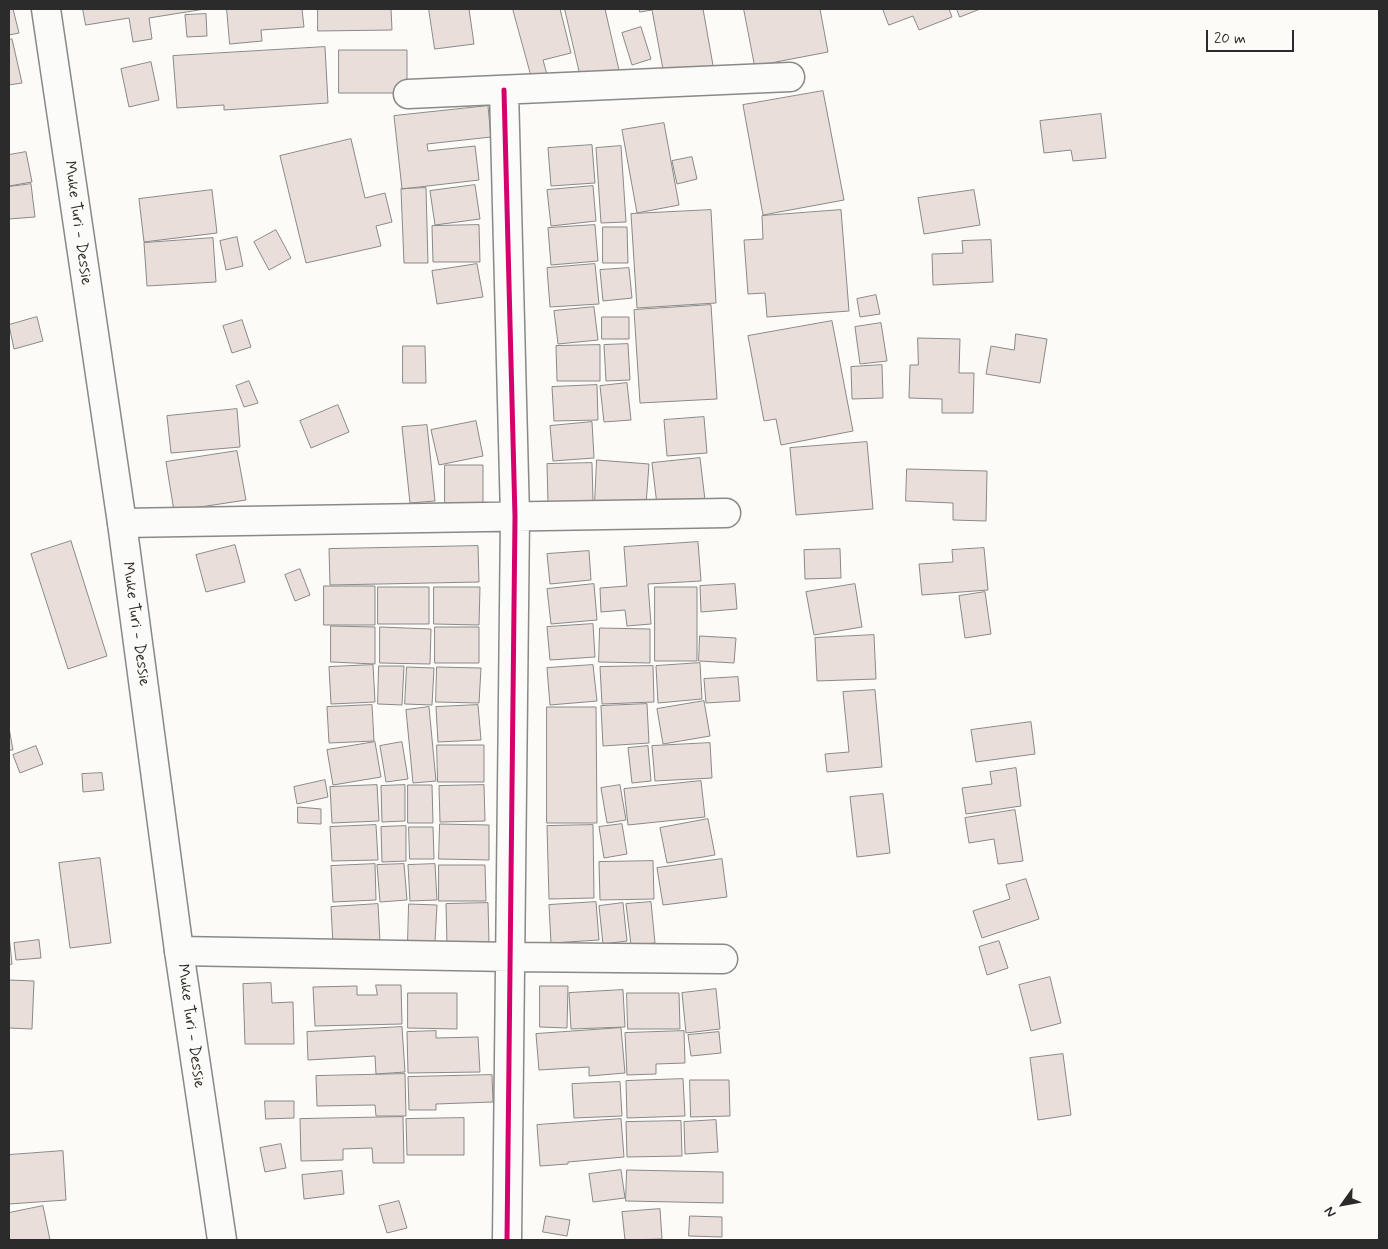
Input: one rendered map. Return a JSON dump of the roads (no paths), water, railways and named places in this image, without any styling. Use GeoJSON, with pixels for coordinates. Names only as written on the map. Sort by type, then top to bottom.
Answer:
{"type":"FeatureCollection","features":[{"type":"Feature","properties":{"kind":"street","name":"Muke Turi - Dessie"},"geometry":{"type":"LineString","coordinates":[[46,9],[122,522],[179,952],[222,1240]]}},
{"type":"Feature","properties":{"kind":"street"},"geometry":{"type":"LineString","coordinates":[[408,94],[790,77]]}},
{"type":"Feature","properties":{"kind":"street"},"geometry":{"type":"LineString","coordinates":[[504,90],[515,517],[507,1240]]}},
{"type":"Feature","properties":{"kind":"street"},"geometry":{"type":"LineString","coordinates":[[122,522],[726,513]]}},
{"type":"Feature","properties":{"kind":"street"},"geometry":{"type":"LineString","coordinates":[[179,952],[723,959]]}}]}
